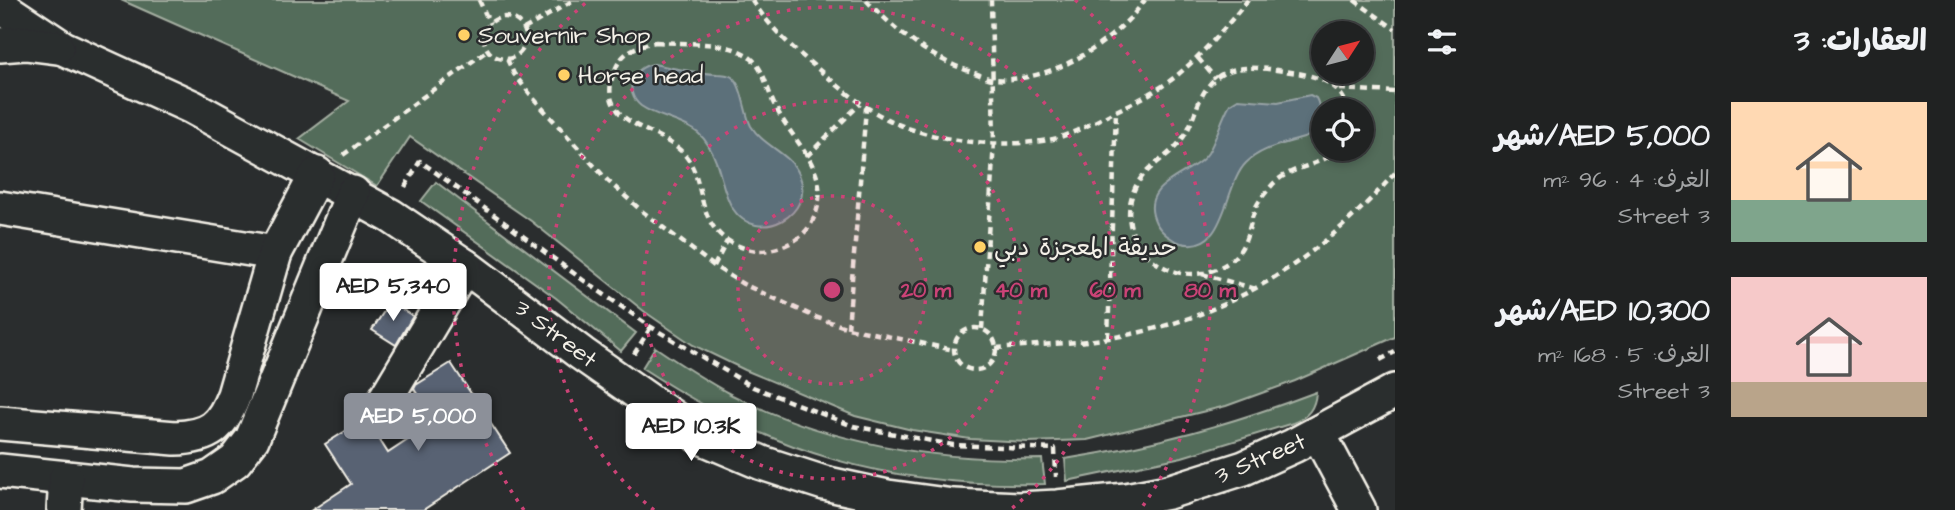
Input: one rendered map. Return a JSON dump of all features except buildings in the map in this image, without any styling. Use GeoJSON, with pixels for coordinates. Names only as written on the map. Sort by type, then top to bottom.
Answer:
{"type":"FeatureCollection","features":[{"type":"Feature","properties":{"kind":"street","name":"3 Street"},"geometry":{"type":"LineString","coordinates":[[0,6],[63,48],[192,107],[353,193],[465,266],[582,354],[701,437],[762,463],[824,483],[888,497],[953,506],[1057,508],[1126,500],[1168,492],[1244,468],[1318,433],[1395,391]]}},
{"type":"Feature","properties":{"kind":"street","name":"3 Street"},"geometry":{"type":"LineString","coordinates":[[0,45],[25,43],[63,48]]}},
{"type":"Feature","properties":{"kind":"street"},"geometry":{"type":"LineString","coordinates":[[0,423],[175,438],[195,438],[214,429],[227,414],[234,395],[275,253],[317,174]]}},
{"type":"Feature","properties":{"kind":"street"},"geometry":{"type":"LineString","coordinates":[[0,471],[65,494],[186,486],[212,477],[235,461],[252,439],[353,193]]}},
{"type":"Feature","properties":{"kind":"street"},"geometry":{"type":"LineString","coordinates":[[0,208],[275,253]]}},
{"type":"Feature","properties":{"kind":"street"},"geometry":{"type":"LineString","coordinates":[[377,412],[465,266]]}},
{"type":"Feature","properties":{"kind":"street"},"geometry":{"type":"LineString","coordinates":[[1318,433],[1359,510]]}},
{"type":"Feature","properties":{"kind":"path"},"geometry":{"type":"LineString","coordinates":[[479,0],[490,23]]}},
{"type":"Feature","properties":{"kind":"path"},"geometry":{"type":"LineString","coordinates":[[524,29],[574,0]]}},
{"type":"Feature","properties":{"kind":"path"},"geometry":{"type":"LineString","coordinates":[[752,0],[766,21],[795,51],[860,104],[892,122],[956,139],[1022,144],[1055,139],[1164,85],[1198,58],[1248,0]]}},
{"type":"Feature","properties":{"kind":"path"},"geometry":{"type":"LineString","coordinates":[[866,0],[892,27],[922,50],[956,67],[992,79],[1027,76],[1061,66],[1092,50],[1121,29],[1145,0]]}},
{"type":"Feature","properties":{"kind":"path"},"geometry":{"type":"LineString","coordinates":[[982,329],[994,142],[990,0]]}},
{"type":"Feature","properties":{"kind":"path"},"geometry":{"type":"LineString","coordinates":[[1354,0],[1395,29]]}},
{"type":"Feature","properties":{"kind":"path"},"geometry":{"type":"LineString","coordinates":[[497,19],[512,19],[524,29],[526,36],[523,49],[513,58],[493,55],[488,50],[484,37],[490,23],[497,19]]}},
{"type":"Feature","properties":{"kind":"path"},"geometry":{"type":"LineString","coordinates":[[656,42],[730,48],[748,55],[761,69],[775,107],[807,156],[817,172],[820,190],[818,209],[810,226],[797,239],[781,248],[763,251],[744,249],[727,241],[709,219],[693,169],[683,152],[675,145],[634,125],[623,117],[616,107],[611,94],[611,81],[621,58],[631,49],[656,42]]}},
{"type":"Feature","properties":{"kind":"path"},"geometry":{"type":"LineString","coordinates":[[317,174],[488,50]]}},
{"type":"Feature","properties":{"kind":"path"},"geometry":{"type":"LineString","coordinates":[[1198,58],[1215,78]]}},
{"type":"Feature","properties":{"kind":"path"},"geometry":{"type":"LineString","coordinates":[[506,59],[523,86],[608,181],[643,212],[714,266],[743,284],[815,317],[848,328],[954,350]]}},
{"type":"Feature","properties":{"kind":"path"},"geometry":{"type":"LineString","coordinates":[[1256,289],[1201,274],[1173,272],[1149,258],[1137,243],[1131,225],[1130,207],[1135,189],[1145,173],[1182,139],[1206,88],[1215,78],[1240,67],[1312,75],[1326,80],[1338,89],[1344,98]]}},
{"type":"Feature","properties":{"kind":"path"},"geometry":{"type":"LineString","coordinates":[[1338,89],[1395,92]]}},
{"type":"Feature","properties":{"kind":"path"},"geometry":{"type":"LineString","coordinates":[[807,156],[860,104]]}},
{"type":"Feature","properties":{"kind":"path"},"geometry":{"type":"LineString","coordinates":[[848,328],[866,108]]}},
{"type":"Feature","properties":{"kind":"path"},"geometry":{"type":"LineString","coordinates":[[1108,338],[1116,111]]}},
{"type":"Feature","properties":{"kind":"path"},"geometry":{"type":"LineString","coordinates":[[420,161],[583,281],[652,327],[753,387],[853,426],[953,444],[1055,449],[1057,488]]}},
{"type":"Feature","properties":{"kind":"path"},"geometry":{"type":"LineString","coordinates":[[1201,274],[1219,269],[1234,258],[1245,243],[1255,209],[1275,182],[1296,169],[1320,161]]}},
{"type":"Feature","properties":{"kind":"path"},"geometry":{"type":"LineString","coordinates":[[996,348],[1108,338],[1203,314],[1256,289],[1306,258],[1341,229],[1395,173]]}},
{"type":"Feature","properties":{"kind":"path"},"geometry":{"type":"LineString","coordinates":[[714,266],[727,241]]}},
{"type":"Feature","properties":{"kind":"path"},"geometry":{"type":"LineString","coordinates":[[974,328],[982,329],[994,340],[996,348],[990,363],[976,370],[961,365],[954,350],[960,335],[974,328]]}},
{"type":"Feature","properties":{"kind":"green space","name":"حديقة المعجزة دبي"},"geometry":{"type":"Polygon","coordinates":[[[121,0],[1395,0],[1395,337],[1295,381],[1226,406],[1087,440],[1028,442],[970,439],[912,430],[855,416],[693,345],[645,312],[531,221],[410,137],[377,186],[299,139],[349,101],[121,0]]]}},
{"type":"Feature","properties":{"kind":"green space"},"geometry":{"type":"Polygon","coordinates":[[[436,182],[636,333],[621,351],[556,298],[421,201],[436,182]]]}},
{"type":"Feature","properties":{"kind":"green space"},"geometry":{"type":"Polygon","coordinates":[[[655,347],[732,395],[806,426],[922,453],[1042,459],[1045,484],[934,480],[834,459],[786,443],[738,423],[690,398],[642,368],[655,347]]]}},
{"type":"Feature","properties":{"kind":"green space"},"geometry":{"type":"Polygon","coordinates":[[[1316,392],[1310,411],[1293,423],[1182,457],[1067,481],[1065,459],[1193,432],[1316,392]]]}},
{"type":"Feature","properties":{"kind":"water"},"geometry":{"type":"Polygon","coordinates":[[[654,64],[726,75],[736,81],[751,126],[762,139],[789,160],[799,174],[802,189],[800,202],[792,213],[782,221],[769,225],[756,225],[743,220],[733,209],[714,156],[702,136],[685,125],[648,110],[635,100],[631,87],[635,74],[654,64]]]}},
{"type":"Feature","properties":{"kind":"water"},"geometry":{"type":"Polygon","coordinates":[[[1310,95],[1316,98],[1311,98],[1311,135],[1262,152],[1246,163],[1238,173],[1216,229],[1207,238],[1196,244],[1181,243],[1170,238],[1156,223],[1152,209],[1154,198],[1160,189],[1201,161],[1208,153],[1230,104],[1238,99],[1278,102],[1310,95]]]}},
{"type":"Feature","properties":{"kind":"place","name":"Souvernir Shop"},"geometry":{"type":"Point","coordinates":[464,35]}},
{"type":"Feature","properties":{"kind":"place","name":"Horse head"},"geometry":{"type":"Point","coordinates":[564,75]}},
{"type":"Feature","properties":{"kind":"place","name":"حديقة المعجزة دبي"},"geometry":{"type":"Point","coordinates":[980,247]}}]}
